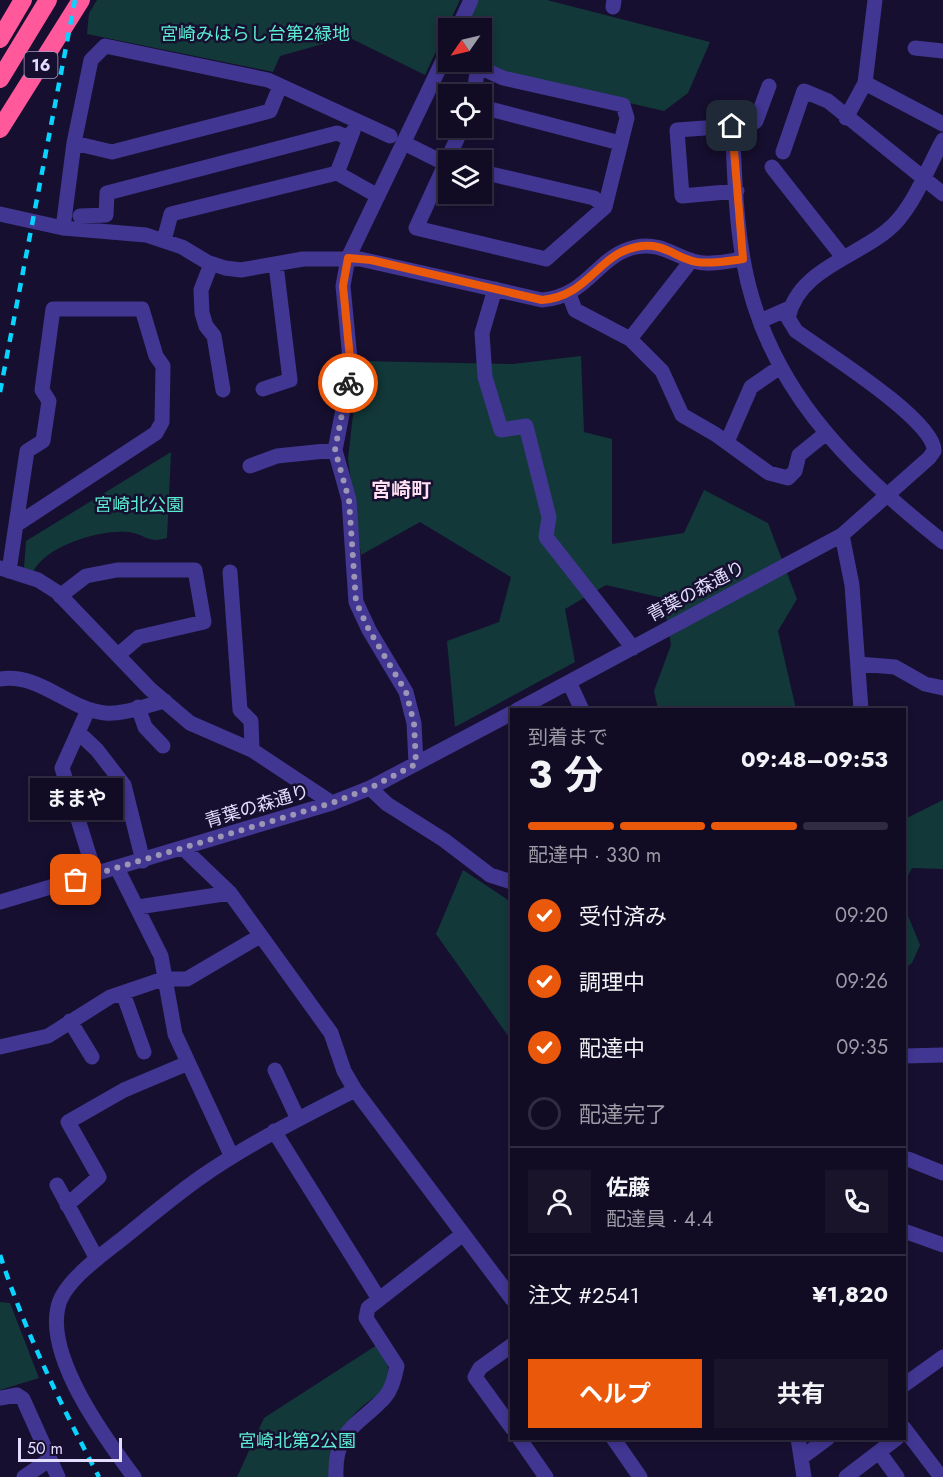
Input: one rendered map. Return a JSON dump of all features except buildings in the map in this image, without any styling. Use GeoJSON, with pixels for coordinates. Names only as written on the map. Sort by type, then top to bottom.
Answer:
{"type":"FeatureCollection","features":[{"type":"Feature","properties":{"kind":"highway"},"geometry":{"type":"LineString","coordinates":[[0,39],[23,0]]}},
{"type":"Feature","properties":{"kind":"highway"},"geometry":{"type":"LineString","coordinates":[[0,79],[48,0]]}},
{"type":"Feature","properties":{"kind":"highway","name":"16"},"geometry":{"type":"LineString","coordinates":[[0,129],[81,0]]}},
{"type":"Feature","properties":{"kind":"street"},"geometry":{"type":"LineString","coordinates":[[463,18],[471,0]]}},
{"type":"Feature","properties":{"kind":"street"},"geometry":{"type":"LineString","coordinates":[[846,118],[865,83],[875,0]]}},
{"type":"Feature","properties":{"kind":"street"},"geometry":{"type":"LineString","coordinates":[[63,228],[74,143],[91,60],[105,46],[268,80],[390,136]]}},
{"type":"Feature","properties":{"kind":"street"},"geometry":{"type":"LineString","coordinates":[[915,48],[943,51]]}},
{"type":"Feature","properties":{"kind":"street"},"geometry":{"type":"LineString","coordinates":[[416,764],[414,723],[406,692],[369,630],[356,602],[349,500],[335,450],[351,369],[343,286],[348,258],[439,72]]}},
{"type":"Feature","properties":{"kind":"street"},"geometry":{"type":"LineString","coordinates":[[438,181],[416,228],[546,259],[605,207],[627,118],[623,105],[503,78],[491,72]]}},
{"type":"Feature","properties":{"kind":"street"},"geometry":{"type":"LineString","coordinates":[[865,83],[943,124]]}},
{"type":"Feature","properties":{"kind":"street"},"geometry":{"type":"LineString","coordinates":[[74,143],[112,152],[270,111],[280,86]]}},
{"type":"Feature","properties":{"kind":"street"},"geometry":{"type":"LineString","coordinates":[[736,191],[682,196],[677,130],[756,121],[769,86]]}},
{"type":"Feature","properties":{"kind":"street"},"geometry":{"type":"LineString","coordinates":[[783,152],[804,91],[828,101],[846,118],[943,194]]}},
{"type":"Feature","properties":{"kind":"street"},"geometry":{"type":"LineString","coordinates":[[492,110],[620,143]]}},
{"type":"Feature","properties":{"kind":"street"},"geometry":{"type":"LineString","coordinates":[[337,173],[358,120]]}},
{"type":"Feature","properties":{"kind":"street"},"geometry":{"type":"LineString","coordinates":[[733,125],[736,191],[743,259],[760,321],[780,367],[825,434],[886,496],[943,542]]}},
{"type":"Feature","properties":{"kind":"street"},"geometry":{"type":"LineString","coordinates":[[80,216],[106,215],[107,193],[337,133],[349,138]]}},
{"type":"Feature","properties":{"kind":"street"},"geometry":{"type":"LineString","coordinates":[[938,448],[908,412],[796,331],[788,318],[790,308],[803,290],[842,256],[879,236],[898,219],[943,140]]}},
{"type":"Feature","properties":{"kind":"street"},"geometry":{"type":"LineString","coordinates":[[405,144],[438,160]]}},
{"type":"Feature","properties":{"kind":"street"},"geometry":{"type":"LineString","coordinates":[[772,167],[842,256]]}},
{"type":"Feature","properties":{"kind":"street"},"geometry":{"type":"LineString","coordinates":[[164,240],[171,214],[337,173],[378,196]]}},
{"type":"Feature","properties":{"kind":"street"},"geometry":{"type":"LineString","coordinates":[[492,174],[594,198],[605,207]]}},
{"type":"Feature","properties":{"kind":"street"},"geometry":{"type":"LineString","coordinates":[[0,214],[63,228],[133,232],[164,240],[211,264],[241,270],[303,260],[348,258],[371,260],[542,300],[569,294],[613,257],[635,247],[665,248],[691,261],[706,263],[743,259]]}},
{"type":"Feature","properties":{"kind":"street"},"geometry":{"type":"LineString","coordinates":[[630,339],[691,261]]}},
{"type":"Feature","properties":{"kind":"street"},"geometry":{"type":"LineString","coordinates":[[211,264],[201,290],[201,314],[206,326],[214,336],[223,390]]}},
{"type":"Feature","properties":{"kind":"street"},"geometry":{"type":"LineString","coordinates":[[263,389],[290,380],[276,265]]}},
{"type":"Feature","properties":{"kind":"street"},"geometry":{"type":"LineString","coordinates":[[495,290],[482,333],[485,377],[501,430],[526,426],[549,517],[546,537],[633,648]]}},
{"type":"Feature","properties":{"kind":"street"},"geometry":{"type":"LineString","coordinates":[[569,294],[575,310],[630,339],[662,372],[682,415],[726,442],[769,473],[788,478],[795,471],[799,454],[825,434]]}},
{"type":"Feature","properties":{"kind":"street"},"geometry":{"type":"LineString","coordinates":[[760,321],[790,308]]}},
{"type":"Feature","properties":{"kind":"street"},"geometry":{"type":"LineString","coordinates":[[16,525],[156,433],[162,422],[163,366],[156,356],[142,309],[53,309],[42,390],[50,401],[43,441],[27,451],[16,525],[5,569],[38,580],[60,596],[190,723],[252,750],[332,803]]}},
{"type":"Feature","properties":{"kind":"street"},"geometry":{"type":"LineString","coordinates":[[726,442],[751,387],[780,367]]}},
{"type":"Feature","properties":{"kind":"street","name":"青葉の森通り"},"geometry":{"type":"LineString","coordinates":[[521,708],[842,535],[938,448]]}},
{"type":"Feature","properties":{"kind":"street"},"geometry":{"type":"LineString","coordinates":[[250,466],[277,456],[335,450]]}},
{"type":"Feature","properties":{"kind":"street"},"geometry":{"type":"LineString","coordinates":[[842,535],[852,585],[861,708]]}},
{"type":"Feature","properties":{"kind":"street"},"geometry":{"type":"LineString","coordinates":[[60,596],[86,576],[117,570],[195,570],[204,622],[139,637],[118,655]]}},
{"type":"Feature","properties":{"kind":"street"},"geometry":{"type":"LineString","coordinates":[[230,572],[240,710],[251,721],[252,750]]}},
{"type":"Feature","properties":{"kind":"street"},"geometry":{"type":"LineString","coordinates":[[858,664],[896,667],[925,684],[943,688]]}},
{"type":"Feature","properties":{"kind":"street"},"geometry":{"type":"LineString","coordinates":[[0,679],[10,678],[39,683],[88,710],[108,714],[165,701]]}},
{"type":"Feature","properties":{"kind":"street"},"geometry":{"type":"LineString","coordinates":[[569,682],[581,708]]}},
{"type":"Feature","properties":{"kind":"street"},"geometry":{"type":"LineString","coordinates":[[138,707],[146,727],[163,746]]}},
{"type":"Feature","properties":{"kind":"street"},"geometry":{"type":"LineString","coordinates":[[88,710],[62,768],[95,874]]}},
{"type":"Feature","properties":{"kind":"street","name":"青葉の森通り"},"geometry":{"type":"LineString","coordinates":[[0,902],[332,803],[370,788],[510,713]]}},
{"type":"Feature","properties":{"kind":"street"},"geometry":{"type":"LineString","coordinates":[[78,732],[97,750],[124,785],[143,861]]}},
{"type":"Feature","properties":{"kind":"street"},"geometry":{"type":"LineString","coordinates":[[370,788],[387,804],[444,840],[490,875],[510,881]]}},
{"type":"Feature","properties":{"kind":"street"},"geometry":{"type":"LineString","coordinates":[[184,849],[230,893],[331,1032],[344,1071],[355,1090],[510,1296]]}},
{"type":"Feature","properties":{"kind":"street"},"geometry":{"type":"LineString","coordinates":[[117,868],[161,956],[163,979],[175,1034],[232,1156]]}},
{"type":"Feature","properties":{"kind":"street"},"geometry":{"type":"LineString","coordinates":[[138,907],[230,893]]}},
{"type":"Feature","properties":{"kind":"street"},"geometry":{"type":"LineString","coordinates":[[0,1033],[6,1046],[48,1036],[110,997],[163,979],[187,979],[260,936]]}},
{"type":"Feature","properties":{"kind":"street"},"geometry":{"type":"LineString","coordinates":[[123,993],[144,1052]]}},
{"type":"Feature","properties":{"kind":"street"},"geometry":{"type":"LineString","coordinates":[[70,1021],[92,1057]]}},
{"type":"Feature","properties":{"kind":"street"},"geometry":{"type":"LineString","coordinates":[[906,1056],[943,1055]]}},
{"type":"Feature","properties":{"kind":"street"},"geometry":{"type":"LineString","coordinates":[[67,1205],[99,1177],[68,1122],[124,1090],[188,1063]]}},
{"type":"Feature","properties":{"kind":"street"},"geometry":{"type":"LineString","coordinates":[[275,1070],[298,1119]]}},
{"type":"Feature","properties":{"kind":"street"},"geometry":{"type":"LineString","coordinates":[[134,1477],[91,1418],[58,1338],[58,1306],[68,1289],[97,1259],[199,1178],[274,1131],[355,1090]]}},
{"type":"Feature","properties":{"kind":"street"},"geometry":{"type":"LineString","coordinates":[[274,1131],[379,1299]]}},
{"type":"Feature","properties":{"kind":"street"},"geometry":{"type":"LineString","coordinates":[[908,1159],[943,1173]]}},
{"type":"Feature","properties":{"kind":"street"},"geometry":{"type":"LineString","coordinates":[[57,1185],[97,1259]]}},
{"type":"Feature","properties":{"kind":"street"},"geometry":{"type":"LineString","coordinates":[[906,1232],[943,1245]]}},
{"type":"Feature","properties":{"kind":"street"},"geometry":{"type":"LineString","coordinates":[[336,1477],[335,1462],[343,1438],[357,1419],[386,1396],[397,1366],[366,1318],[368,1308],[463,1234]]}},
{"type":"Feature","properties":{"kind":"street"},"geometry":{"type":"LineString","coordinates":[[510,1346],[480,1368],[475,1377],[510,1425]]}},
{"type":"Feature","properties":{"kind":"street"},"geometry":{"type":"LineString","coordinates":[[906,1384],[943,1357]]}},
{"type":"Feature","properties":{"kind":"street"},"geometry":{"type":"LineString","coordinates":[[0,1398],[17,1395],[23,1399],[58,1477]]}},
{"type":"Feature","properties":{"kind":"street"},"geometry":{"type":"LineString","coordinates":[[906,1436],[941,1477]]}},
{"type":"Feature","properties":{"kind":"street"},"geometry":{"type":"LineString","coordinates":[[520,1440],[546,1477]]}},
{"type":"Feature","properties":{"kind":"street"},"geometry":{"type":"LineString","coordinates":[[614,1440],[640,1477]]}},
{"type":"Feature","properties":{"kind":"street"},"geometry":{"type":"LineString","coordinates":[[798,1440],[804,1477]]}},
{"type":"Feature","properties":{"kind":"street"},"geometry":{"type":"LineString","coordinates":[[801,1458],[825,1440]]}},
{"type":"Feature","properties":{"kind":"street"},"geometry":{"type":"LineString","coordinates":[[846,1477],[894,1440]]}},
{"type":"Feature","properties":{"kind":"street"},"geometry":{"type":"LineString","coordinates":[[879,1452],[897,1477]]}},
{"type":"Feature","properties":{"kind":"street"},"geometry":{"type":"LineString","coordinates":[[24,1477],[49,1460]]}},
{"type":"Feature","properties":{"kind":"green space","name":"宮崎みはらし台第2緑地"},"geometry":{"type":"Polygon","coordinates":[[[97,0],[460,0],[452,18],[438,18],[438,47],[425,75],[348,37],[280,56],[273,72],[87,34],[89,13],[97,0]]]}},
{"type":"Feature","properties":{"kind":"green space"},"geometry":{"type":"Polygon","coordinates":[[[478,0],[547,0],[710,42],[688,93],[664,111],[509,75],[492,67],[492,18],[470,18],[478,0]]]}},
{"type":"Feature","properties":{"kind":"green space"},"geometry":{"type":"Polygon","coordinates":[[[581,356],[584,432],[612,439],[612,544],[684,533],[704,490],[768,523],[797,599],[778,631],[796,708],[658,708],[654,691],[671,645],[663,598],[606,585],[565,609],[575,662],[455,727],[447,641],[499,622],[511,577],[420,522],[361,555],[348,459],[359,361],[513,364],[581,356]]]}},
{"type":"Feature","properties":{"kind":"green space","name":"宮崎北公園"},"geometry":{"type":"Polygon","coordinates":[[[171,452],[167,538],[155,540],[127,532],[103,533],[61,547],[49,554],[33,572],[24,568],[26,541],[171,452]]]}},
{"type":"Feature","properties":{"kind":"green space"},"geometry":{"type":"Polygon","coordinates":[[[943,800],[943,869],[912,868],[906,879],[906,816],[909,817],[943,800]]]}},
{"type":"Feature","properties":{"kind":"green space"},"geometry":{"type":"Polygon","coordinates":[[[463,870],[510,901],[510,1039],[436,934],[463,870]]]}},
{"type":"Feature","properties":{"kind":"green space"},"geometry":{"type":"Polygon","coordinates":[[[906,911],[920,945],[912,963],[906,967],[906,911]]]}},
{"type":"Feature","properties":{"kind":"green space"},"geometry":{"type":"Polygon","coordinates":[[[0,1302],[10,1303],[39,1378],[0,1390],[0,1302]]]}},
{"type":"Feature","properties":{"kind":"green space","name":"宮崎北第2公園"},"geometry":{"type":"Polygon","coordinates":[[[377,1345],[386,1361],[389,1373],[387,1382],[382,1390],[356,1412],[344,1428],[338,1442],[330,1477],[237,1477],[264,1418],[377,1345]]]}},
{"type":"Feature","properties":{"kind":"railway"},"geometry":{"type":"LineString","coordinates":[[0,392],[75,0]]}},
{"type":"Feature","properties":{"kind":"railway"},"geometry":{"type":"LineString","coordinates":[[0,1255],[45,1368],[99,1477]]}},
{"type":"Feature","properties":{"kind":"way so far"},"geometry":{"type":"LineString","coordinates":[[76,880],[332,803],[370,788],[416,764],[414,723],[406,692],[369,630],[356,602],[349,500],[335,450],[348,383]]}},
{"type":"Feature","properties":{"kind":"place","name":"ままや"},"geometry":{"type":"Point","coordinates":[76,880]}},
{"type":"Feature","properties":{"kind":"district","name":"宮崎町"},"geometry":{"type":"Point","coordinates":[401,490]}},
{"type":"Feature","properties":{"kind":"route"},"geometry":{"type":"LineString","coordinates":[[348,383],[351,369],[343,286],[348,258],[371,260],[542,300],[556,299],[569,294],[613,257],[635,247],[665,248],[691,261],[706,263],[743,259],[732,126]]}}]}
